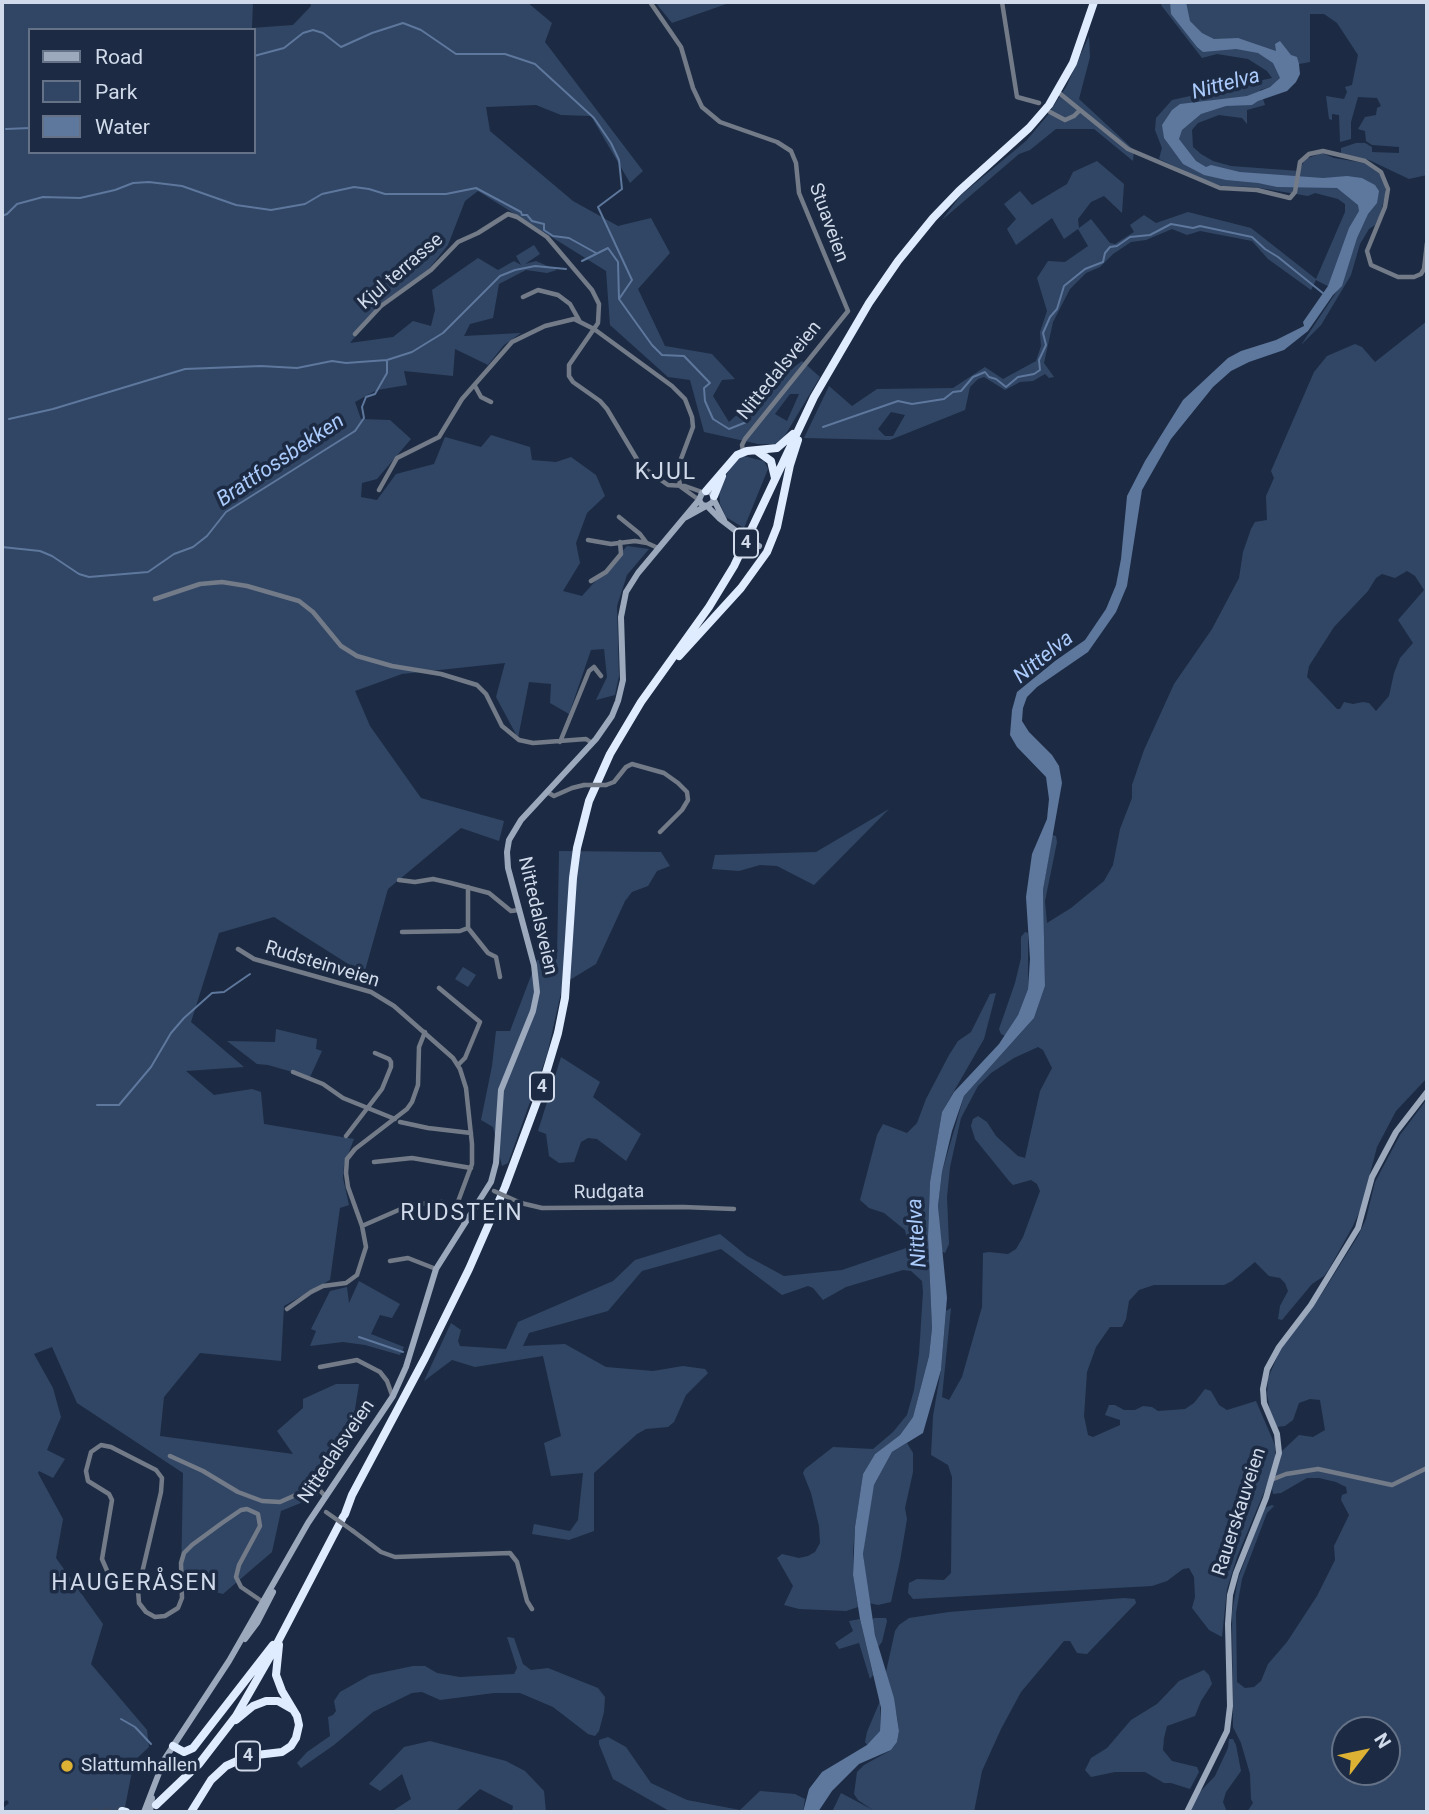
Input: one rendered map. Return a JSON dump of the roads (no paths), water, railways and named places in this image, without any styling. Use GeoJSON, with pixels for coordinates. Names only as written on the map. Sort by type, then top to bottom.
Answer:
{"type":"FeatureCollection","features":[{"type":"Feature","properties":{"kind":"highway","name":"4"},"geometry":{"type":"LineString","coordinates":[[156,1805],[199,1764],[231,1724],[280,1638],[447,1324],[491,1231],[549,1080],[565,1023],[572,974],[578,867],[590,814],[601,782],[624,736],[734,566],[807,410],[853,327],[914,240],[959,191],[1029,128],[1058,92],[1073,63],[1094,2]]}},
{"type":"Feature","properties":{"kind":"highway","name":"4"},"geometry":{"type":"LineString","coordinates":[[670,666],[735,595],[777,527],[790,465],[807,410]]}},
{"type":"Feature","properties":{"kind":"highway"},"geometry":{"type":"LineString","coordinates":[[709,495],[723,470],[735,457],[744,452],[777,448],[798,430]]}},
{"type":"Feature","properties":{"kind":"highway"},"geometry":{"type":"LineString","coordinates":[[757,451],[771,461],[775,481]]}},
{"type":"Feature","properties":{"kind":"highway","name":"4"},"geometry":{"type":"LineString","coordinates":[[345,1514],[352,1495],[449,1312],[514,1163],[540,1093],[561,1023],[569,963],[574,866],[586,813],[597,781],[620,734],[680,648]]}},
{"type":"Feature","properties":{"kind":"highway","name":"4"},"geometry":{"type":"LineString","coordinates":[[191,1812],[211,1780],[226,1766],[248,1756],[280,1753],[291,1746],[296,1738],[299,1728],[294,1710],[276,1675],[280,1638]]}},
{"type":"Feature","properties":{"kind":"highway","name":"4"},"geometry":{"type":"LineString","coordinates":[[173,1746],[186,1752],[195,1746],[263,1656],[280,1638]]}},
{"type":"Feature","properties":{"kind":"highway","name":"4"},"geometry":{"type":"LineString","coordinates":[[231,1724],[253,1706],[265,1701],[278,1701],[294,1710]]}},
{"type":"Feature","properties":{"kind":"main road"},"geometry":{"type":"LineString","coordinates":[[709,495],[725,522]]}},
{"type":"Feature","properties":{"kind":"main road","name":"Nittedalsveien"},"geometry":{"type":"LineString","coordinates":[[147,1812],[162,1763],[237,1647],[319,1507],[393,1396],[406,1367],[436,1269],[491,1190],[496,1163],[501,1090],[531,1017],[536,997],[536,972],[508,868],[508,844],[517,825],[592,743],[612,716],[620,694],[623,673],[621,617],[625,596],[632,581],[657,548],[699,500],[709,495]]}},
{"type":"Feature","properties":{"kind":"main road","name":"Nittedalsveien"},"geometry":{"type":"LineString","coordinates":[[684,518],[707,506],[709,495]]}},
{"type":"Feature","properties":{"kind":"main road"},"geometry":{"type":"LineString","coordinates":[[699,500],[736,531],[763,549]]}},
{"type":"Feature","properties":{"kind":"main road","name":"Rauerskauveien"},"geometry":{"type":"LineString","coordinates":[[1187,1812],[1227,1731],[1230,1706],[1230,1595],[1238,1565],[1271,1480],[1279,1449],[1277,1434],[1264,1403],[1263,1389],[1267,1369],[1358,1228],[1372,1177],[1393,1137],[1427,1092]]}},
{"type":"Feature","properties":{"kind":"street","name":"Stuaveien"},"geometry":{"type":"LineString","coordinates":[[650,2],[681,47],[693,88],[702,107],[720,122],[777,142],[791,151],[796,163],[799,192],[848,311]]}},
{"type":"Feature","properties":{"kind":"street"},"geometry":{"type":"LineString","coordinates":[[1002,2],[1017,97],[1039,103]]}},
{"type":"Feature","properties":{"kind":"street"},"geometry":{"type":"LineString","coordinates":[[1058,92],[1128,149],[1212,186],[1265,191],[1287,198],[1292,197],[1295,192],[1300,162],[1305,156],[1323,151],[1363,160],[1379,169],[1386,181],[1388,194],[1367,257],[1376,268],[1400,278],[1414,277],[1423,271],[1427,243]]}},
{"type":"Feature","properties":{"kind":"street"},"geometry":{"type":"LineString","coordinates":[[1050,112],[1065,121],[1080,110]]}},
{"type":"Feature","properties":{"kind":"street","name":"Kjul terrasse"},"geometry":{"type":"LineString","coordinates":[[355,334],[381,306],[431,271],[451,247],[508,214],[547,237],[592,290],[601,312],[594,329]]}},
{"type":"Feature","properties":{"kind":"street"},"geometry":{"type":"LineString","coordinates":[[523,297],[538,290],[558,295],[570,304],[579,320],[671,386],[688,404],[693,427],[679,464],[680,486]]}},
{"type":"Feature","properties":{"kind":"street","name":"Nittedalsveien"},"geometry":{"type":"LineString","coordinates":[[744,452],[742,445],[745,439],[848,311]]}},
{"type":"Feature","properties":{"kind":"street"},"geometry":{"type":"LineString","coordinates":[[379,490],[397,458],[439,437],[462,399],[512,342],[555,323],[579,320]]}},
{"type":"Feature","properties":{"kind":"street"},"geometry":{"type":"LineString","coordinates":[[594,329],[573,358],[568,370],[569,376],[578,388],[600,401],[607,409],[641,466],[666,484],[709,495]]}},
{"type":"Feature","properties":{"kind":"street"},"geometry":{"type":"LineString","coordinates":[[475,386],[481,397],[491,402]]}},
{"type":"Feature","properties":{"kind":"street"},"geometry":{"type":"LineString","coordinates":[[680,486],[699,500]]}},
{"type":"Feature","properties":{"kind":"street"},"geometry":{"type":"LineString","coordinates":[[619,517],[647,543]]}},
{"type":"Feature","properties":{"kind":"street"},"geometry":{"type":"LineString","coordinates":[[588,540],[611,544],[631,541],[647,543],[657,548]]}},
{"type":"Feature","properties":{"kind":"street"},"geometry":{"type":"LineString","coordinates":[[591,581],[606,572],[621,554],[620,542]]}},
{"type":"Feature","properties":{"kind":"street"},"geometry":{"type":"LineString","coordinates":[[155,598],[160,599],[200,584],[222,582],[260,589],[299,601],[313,612],[341,646],[357,656],[392,666],[442,674],[477,685],[486,694],[502,726],[519,740],[559,743],[586,739],[592,743]]}},
{"type":"Feature","properties":{"kind":"street"},"geometry":{"type":"LineString","coordinates":[[559,743],[589,671],[594,667],[601,676]]}},
{"type":"Feature","properties":{"kind":"street"},"geometry":{"type":"LineString","coordinates":[[547,792],[554,796],[584,785],[606,785],[614,782],[626,767],[632,764],[664,773],[687,792],[688,800],[660,832]]}},
{"type":"Feature","properties":{"kind":"street"},"geometry":{"type":"LineString","coordinates":[[399,880],[415,882],[433,879],[468,887],[489,893],[511,911],[519,910]]}},
{"type":"Feature","properties":{"kind":"street"},"geometry":{"type":"LineString","coordinates":[[468,887],[468,928],[488,953],[496,957],[500,977]]}},
{"type":"Feature","properties":{"kind":"street"},"geometry":{"type":"LineString","coordinates":[[402,932],[460,931],[468,928]]}},
{"type":"Feature","properties":{"kind":"street","name":"Rudsteinveien"},"geometry":{"type":"LineString","coordinates":[[238,949],[254,959],[371,992],[394,1006],[449,1053],[458,1065],[466,1088],[471,1133],[471,1168],[456,1207],[458,1217],[465,1224]]}},
{"type":"Feature","properties":{"kind":"street"},"geometry":{"type":"LineString","coordinates":[[439,989],[480,1022],[466,1058],[458,1065]]}},
{"type":"Feature","properties":{"kind":"street"},"geometry":{"type":"LineString","coordinates":[[287,1309],[310,1292],[323,1286],[346,1283],[356,1275],[365,1253],[362,1226],[348,1187],[347,1159],[355,1149],[397,1120],[407,1109],[418,1090],[419,1047],[425,1032]]}},
{"type":"Feature","properties":{"kind":"street"},"geometry":{"type":"LineString","coordinates":[[346,1136],[382,1089],[391,1067],[388,1059],[374,1053]]}},
{"type":"Feature","properties":{"kind":"street"},"geometry":{"type":"LineString","coordinates":[[293,1072],[323,1084],[344,1098],[397,1120],[428,1128],[471,1133]]}},
{"type":"Feature","properties":{"kind":"street"},"geometry":{"type":"LineString","coordinates":[[374,1162],[412,1158],[471,1168]]}},
{"type":"Feature","properties":{"kind":"street","name":"Rudgata"},"geometry":{"type":"LineString","coordinates":[[491,1190],[541,1208],[647,1206],[734,1209]]}},
{"type":"Feature","properties":{"kind":"street"},"geometry":{"type":"LineString","coordinates":[[362,1226],[410,1205],[442,1202]]}},
{"type":"Feature","properties":{"kind":"street"},"geometry":{"type":"LineString","coordinates":[[390,1261],[408,1258],[436,1269]]}},
{"type":"Feature","properties":{"kind":"street"},"geometry":{"type":"LineString","coordinates":[[320,1367],[357,1360],[380,1372],[393,1396]]}},
{"type":"Feature","properties":{"kind":"street"},"geometry":{"type":"LineString","coordinates":[[138,1590],[115,1581],[102,1559],[112,1500],[109,1494],[88,1480],[86,1471],[91,1452],[101,1445],[111,1447],[156,1470],[162,1478],[138,1590],[139,1603],[150,1615],[165,1616],[174,1612],[181,1598],[181,1563],[187,1549],[241,1510],[247,1509],[258,1514],[260,1526],[236,1575],[241,1587],[265,1601]]}},
{"type":"Feature","properties":{"kind":"street"},"geometry":{"type":"LineString","coordinates":[[170,1456],[203,1471],[238,1492],[262,1501],[280,1502],[316,1486],[326,1497]]}},
{"type":"Feature","properties":{"kind":"street"},"geometry":{"type":"LineString","coordinates":[[1271,1480],[1286,1474],[1318,1469],[1392,1485],[1427,1468]]}},
{"type":"Feature","properties":{"kind":"street"},"geometry":{"type":"LineString","coordinates":[[319,1507],[381,1552],[395,1557],[510,1553],[517,1562],[527,1601],[532,1609]]}},
{"type":"Feature","properties":{"kind":"water","name":"Nittelva"},"geometry":{"type":"Polygon","coordinates":[[[1170,2],[1186,2],[1190,21],[1202,33],[1214,39],[1238,38],[1276,51],[1275,44],[1280,41],[1291,55],[1297,57],[1299,64],[1300,74],[1287,91],[1252,105],[1226,106],[1201,114],[1182,130],[1179,139],[1196,161],[1206,167],[1211,165],[1240,172],[1362,178],[1375,185],[1379,191],[1377,203],[1368,214],[1357,238],[1342,286],[1308,331],[1284,350],[1231,371],[1213,387],[1171,439],[1142,490],[1127,586],[1116,612],[1088,652],[1037,687],[1027,697],[1023,708],[1022,721],[1052,755],[1059,766],[1062,783],[1043,890],[1045,986],[1034,1018],[964,1096],[952,1131],[942,1172],[938,1206],[947,1298],[941,1370],[923,1433],[892,1452],[874,1485],[863,1554],[875,1635],[894,1698],[899,1731],[897,1742],[891,1750],[859,1764],[832,1791],[818,1812],[803,1812],[809,1789],[822,1772],[867,1745],[880,1731],[881,1708],[860,1619],[853,1575],[855,1527],[863,1474],[875,1454],[900,1435],[913,1417],[929,1356],[932,1328],[928,1237],[930,1182],[942,1112],[954,1092],[999,1044],[1018,1015],[1028,989],[1030,959],[1026,897],[1032,854],[1047,819],[1049,799],[1046,777],[1017,747],[1010,735],[1017,692],[1085,640],[1106,609],[1116,585],[1121,559],[1127,496],[1183,400],[1228,358],[1304,326],[1303,322],[1328,286],[1349,228],[1359,211],[1358,205],[1337,188],[1277,187],[1226,180],[1204,175],[1183,164],[1164,138],[1162,125],[1172,110],[1180,104],[1247,96],[1270,87],[1280,78],[1273,63],[1258,53],[1236,49],[1203,52],[1171,14],[1170,2]]]}},
{"type":"Feature","properties":{"kind":"waterway"},"geometry":{"type":"LineString","coordinates":[[256,55],[284,48],[303,33],[313,30],[323,33],[341,47],[403,23],[421,30],[456,54],[505,54],[535,64],[594,118],[619,160],[622,189],[598,207],[632,280],[619,299]]}},
{"type":"Feature","properties":{"kind":"waterway"},"geometry":{"type":"LineString","coordinates":[[6,129],[28,128]]}},
{"type":"Feature","properties":{"kind":"waterway"},"geometry":{"type":"LineString","coordinates":[[2,216],[17,204],[43,197],[80,198],[133,183],[149,182],[182,186],[236,205],[271,210],[305,204],[322,194],[354,187],[385,194],[446,194],[476,188],[522,215],[527,215],[532,221],[544,224],[544,230],[553,236],[569,238],[596,253]]}},
{"type":"Feature","properties":{"kind":"waterway","name":"Brattfossbekken"},"geometry":{"type":"LineString","coordinates":[[823,427],[898,401],[912,404],[944,399],[953,392],[961,391],[973,377],[985,372],[1006,387],[1018,377],[1034,374],[1040,370],[1039,360],[1046,345],[1043,333],[1057,309],[1064,286],[1085,269],[1103,262],[1110,247],[1117,246],[1130,237],[1150,235],[1171,224],[1193,228],[1200,226],[1252,237],[1324,294]]}},
{"type":"Feature","properties":{"kind":"waterway","name":"Brattfossbekken"},"geometry":{"type":"LineString","coordinates":[[582,261],[608,248],[618,262],[619,299],[652,345],[662,355],[684,356],[710,383],[704,388],[705,401],[713,419],[729,429],[749,421]]}},
{"type":"Feature","properties":{"kind":"waterway","name":"Brattfossbekken"},"geometry":{"type":"LineString","coordinates":[[2,547],[40,551],[89,577],[148,572],[174,554],[193,547],[207,536],[226,512],[355,431],[364,418],[362,407],[366,397],[375,394],[387,373],[387,360],[412,352],[443,333],[500,276],[535,266],[566,269]]}},
{"type":"Feature","properties":{"kind":"waterway"},"geometry":{"type":"LineString","coordinates":[[9,419],[53,409],[185,369],[261,366],[297,368],[332,361],[346,363],[387,360]]}},
{"type":"Feature","properties":{"kind":"waterway"},"geometry":{"type":"LineString","coordinates":[[97,1105],[119,1105],[151,1067],[171,1033],[184,1018],[212,993],[224,992],[250,974]]}},
{"type":"Feature","properties":{"kind":"waterway"},"geometry":{"type":"LineString","coordinates":[[359,1337],[403,1352]]}},
{"type":"Feature","properties":{"kind":"waterway"},"geometry":{"type":"LineString","coordinates":[[121,1719],[135,1727],[151,1744]]}},
{"type":"Feature","properties":{"kind":"tunnel"},"geometry":{"type":"LineString","coordinates":[[91,1812],[122,1811]]}},
{"type":"Feature","properties":{"kind":"place","name":"Slattumhallen"},"geometry":{"type":"Point","coordinates":[67,1766]}},
{"type":"Feature","properties":{"kind":"district","name":"KJUL"},"geometry":{"type":"Point","coordinates":[666,473]}},
{"type":"Feature","properties":{"kind":"district","name":"RUDSTEIN"},"geometry":{"type":"Point","coordinates":[462,1214]}},
{"type":"Feature","properties":{"kind":"district","name":"HAUGERÅSEN"},"geometry":{"type":"Point","coordinates":[135,1584]}}]}
